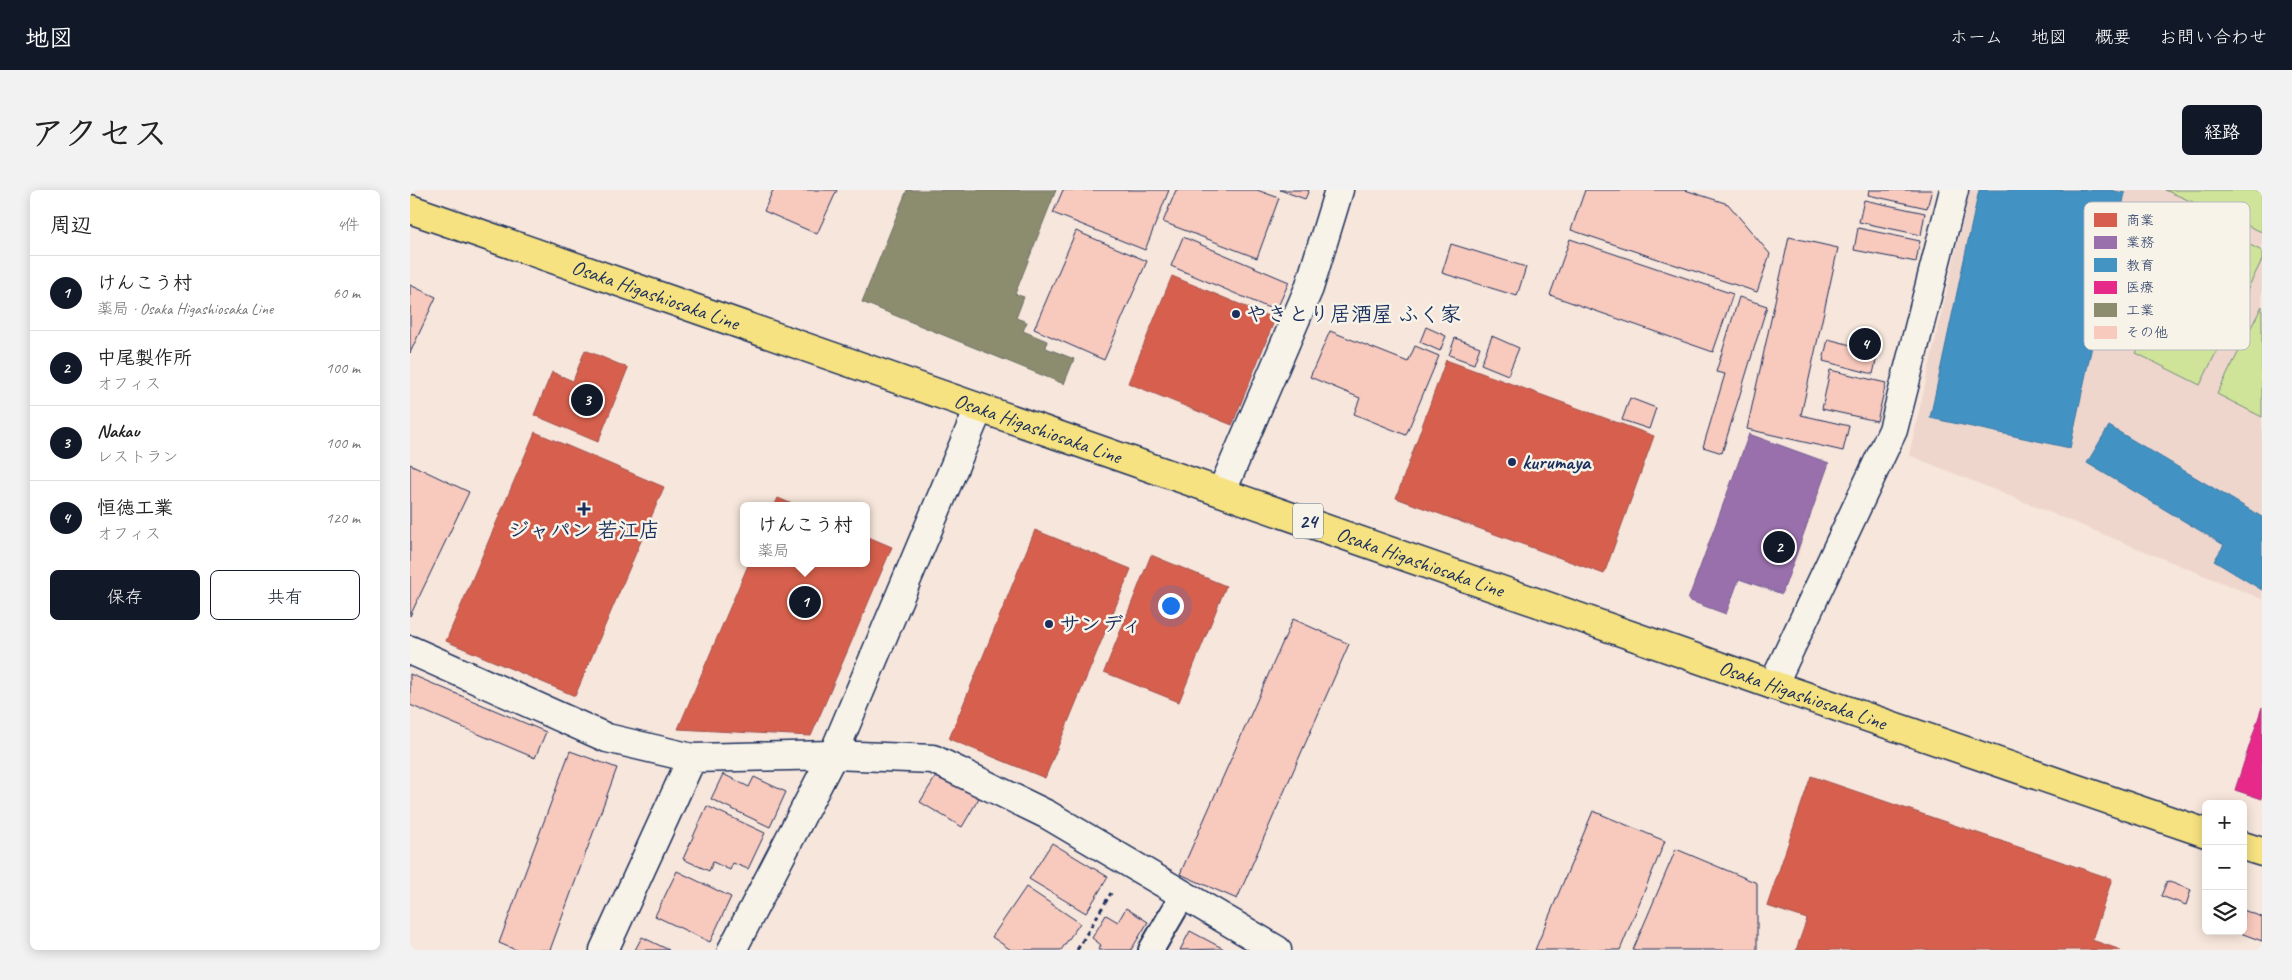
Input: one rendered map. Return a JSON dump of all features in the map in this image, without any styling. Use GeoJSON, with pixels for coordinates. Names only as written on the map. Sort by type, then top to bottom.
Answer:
{"type":"FeatureCollection","features":[{"type":"Feature","properties":{"kind":"main road","name":"Osaka Higashiosaka Line"},"geometry":{"type":"LineString","coordinates":[[410,209],[1773,685],[2202,832]]}},
{"type":"Feature","properties":{"kind":"main road"},"geometry":{"type":"LineString","coordinates":[[2247,847],[2262,852]]}},
{"type":"Feature","properties":{"kind":"street"},"geometry":{"type":"LineString","coordinates":[[1222,491],[1309,288],[1339,190]]}},
{"type":"Feature","properties":{"kind":"street"},"geometry":{"type":"LineString","coordinates":[[1773,685],[1893,430],[1954,190]]}},
{"type":"Feature","properties":{"kind":"street"},"geometry":{"type":"LineString","coordinates":[[732,950],[833,755],[979,408]]}},
{"type":"Feature","properties":{"kind":"street"},"geometry":{"type":"LineString","coordinates":[[410,650],[607,738],[692,758],[833,755],[933,759],[1048,815],[1277,950]]}},
{"type":"Feature","properties":{"kind":"street"},"geometry":{"type":"LineString","coordinates":[[604,950],[692,758]]}},
{"type":"Feature","properties":{"kind":"lane"},"geometry":{"type":"LineString","coordinates":[[1151,950],[1183,895]]}},
{"type":"Feature","properties":{"kind":"path"},"geometry":{"type":"LineString","coordinates":[[1076,950],[1129,863]]}},
{"type":"Feature","properties":{"kind":"shaded area"},"geometry":{"type":"Polygon","coordinates":[[[1970,190],[2262,190],[2262,599],[1909,455],[1970,190]]]}},
{"type":"Feature","properties":{"kind":"green space"},"geometry":{"type":"Polygon","coordinates":[[[2165,190],[2262,190],[2262,232],[2250,227],[2250,202],[2193,202],[2165,190]]]}},
{"type":"Feature","properties":{"kind":"green space"},"geometry":{"type":"Polygon","coordinates":[[[2250,245],[2262,251],[2262,260],[2250,284],[2250,245]]]}},
{"type":"Feature","properties":{"kind":"green space"},"geometry":{"type":"Polygon","coordinates":[[[2262,306],[2262,417],[2217,394],[2240,350],[2250,350],[2250,329],[2262,306]]]}},
{"type":"Feature","properties":{"kind":"green space"},"geometry":{"type":"Polygon","coordinates":[[[2138,350],[2217,350],[2200,385],[2136,353],[2138,350]]]}},
{"type":"Feature","properties":{"kind":"building: 商業"},"geometry":{"type":"Polygon","coordinates":[[[1172,276],[1275,319],[1232,425],[1128,383],[1172,276]]]}},
{"type":"Feature","properties":{"kind":"building: 商業"},"geometry":{"type":"Polygon","coordinates":[[[585,350],[628,368],[598,442],[534,415],[552,372],[573,381],[585,350]]]}},
{"type":"Feature","properties":{"kind":"building: 商業"},"geometry":{"type":"Polygon","coordinates":[[[1446,360],[1654,436],[1604,574],[1396,498],[1446,360]]]}},
{"type":"Feature","properties":{"kind":"building: 商業"},"geometry":{"type":"Polygon","coordinates":[[[535,432],[664,487],[575,696],[446,641],[535,432]]]}},
{"type":"Feature","properties":{"kind":"building: 商業"},"geometry":{"type":"Polygon","coordinates":[[[778,498],[788,502],[776,502],[778,498]]]}},
{"type":"Feature","properties":{"kind":"building: 商業"},"geometry":{"type":"Polygon","coordinates":[[[1035,530],[1131,569],[1045,778],[949,739],[1035,530]]]}},
{"type":"Feature","properties":{"kind":"building: 商業"},"geometry":{"type":"Polygon","coordinates":[[[870,538],[892,547],[811,736],[678,729],[747,567],[870,567],[870,538]]]}},
{"type":"Feature","properties":{"kind":"building: 商業"},"geometry":{"type":"Polygon","coordinates":[[[1151,555],[1226,586],[1179,702],[1104,672],[1151,555]]]}},
{"type":"Feature","properties":{"kind":"building: 商業"},"geometry":{"type":"Polygon","coordinates":[[[1811,776],[2112,879],[2092,940],[2121,950],[1796,950],[1807,919],[1767,906],[1811,776]]]}},
{"type":"Feature","properties":{"kind":"building: 業務"},"geometry":{"type":"Polygon","coordinates":[[[1749,434],[1829,463],[1782,594],[1739,579],[1726,614],[1688,600],[1749,434]]]}},
{"type":"Feature","properties":{"kind":"building: 教育"},"geometry":{"type":"Polygon","coordinates":[[[1979,190],[2109,190],[2125,193],[2123,202],[2084,202],[2084,350],[2091,350],[2070,448],[1930,418],[1979,190]]]}},
{"type":"Feature","properties":{"kind":"building: 教育"},"geometry":{"type":"Polygon","coordinates":[[[2109,426],[2262,517],[2262,590],[2214,561],[2224,545],[2087,463],[2109,426]]]}},
{"type":"Feature","properties":{"kind":"building: 医療"},"geometry":{"type":"Polygon","coordinates":[[[2262,707],[2262,799],[2235,790],[2262,707]]]}},
{"type":"Feature","properties":{"kind":"building: 工業"},"geometry":{"type":"Polygon","coordinates":[[[907,190],[1056,190],[1015,294],[1024,297],[1016,318],[1027,322],[1023,331],[1047,341],[1046,348],[1074,359],[1064,384],[862,302],[907,190]]]}},
{"type":"Feature","properties":{"kind":"building: その他"},"geometry":{"type":"Polygon","coordinates":[[[773,190],[837,190],[817,234],[764,211],[773,190]]]}},
{"type":"Feature","properties":{"kind":"building: その他"},"geometry":{"type":"Polygon","coordinates":[[[1063,190],[1169,190],[1145,250],[1053,213],[1063,190]]]}},
{"type":"Feature","properties":{"kind":"building: その他"},"geometry":{"type":"Polygon","coordinates":[[[1176,190],[1257,190],[1279,198],[1257,258],[1163,222],[1176,190]]]}},
{"type":"Feature","properties":{"kind":"building: その他"},"geometry":{"type":"Polygon","coordinates":[[[1280,190],[1309,190],[1305,199],[1280,190]]]}},
{"type":"Feature","properties":{"kind":"building: その他"},"geometry":{"type":"Polygon","coordinates":[[[1585,190],[1685,190],[1728,204],[1770,254],[1757,292],[1571,230],[1585,190]]]}},
{"type":"Feature","properties":{"kind":"building: その他"},"geometry":{"type":"Polygon","coordinates":[[[1869,190],[1932,190],[1927,208],[1868,195],[1869,190]]]}},
{"type":"Feature","properties":{"kind":"building: その他"},"geometry":{"type":"Polygon","coordinates":[[[1864,200],[1925,213],[1921,235],[1859,222],[1864,200]]]}},
{"type":"Feature","properties":{"kind":"building: その他"},"geometry":{"type":"Polygon","coordinates":[[[1858,228],[1920,241],[1916,262],[1854,250],[1858,228]]]}},
{"type":"Feature","properties":{"kind":"building: その他"},"geometry":{"type":"Polygon","coordinates":[[[1076,231],[1147,261],[1104,360],[1034,329],[1076,231]]]}},
{"type":"Feature","properties":{"kind":"building: その他"},"geometry":{"type":"Polygon","coordinates":[[[1183,237],[1289,282],[1276,311],[1171,266],[1183,237]]]}},
{"type":"Feature","properties":{"kind":"building: その他"},"geometry":{"type":"Polygon","coordinates":[[[1789,237],[1838,248],[1801,415],[1849,426],[1843,451],[1747,429],[1789,237]]]}},
{"type":"Feature","properties":{"kind":"building: その他"},"geometry":{"type":"Polygon","coordinates":[[[1570,239],[1733,294],[1713,352],[1550,295],[1570,239]]]}},
{"type":"Feature","properties":{"kind":"building: その他"},"geometry":{"type":"Polygon","coordinates":[[[1451,244],[1526,267],[1517,296],[1442,273],[1451,244]]]}},
{"type":"Feature","properties":{"kind":"building: その他"},"geometry":{"type":"Polygon","coordinates":[[[410,285],[436,297],[410,353],[410,285]]]}},
{"type":"Feature","properties":{"kind":"building: その他"},"geometry":{"type":"Polygon","coordinates":[[[1739,297],[1767,306],[1722,453],[1703,447],[1725,374],[1716,372],[1739,297]]]}},
{"type":"Feature","properties":{"kind":"building: その他"},"geometry":{"type":"Polygon","coordinates":[[[1426,327],[1446,336],[1440,351],[1420,342],[1426,327]]]}},
{"type":"Feature","properties":{"kind":"building: その他"},"geometry":{"type":"Polygon","coordinates":[[[1330,331],[1408,362],[1415,346],[1439,356],[1406,435],[1354,414],[1360,398],[1310,377],[1330,331]]]}},
{"type":"Feature","properties":{"kind":"building: その他"},"geometry":{"type":"Polygon","coordinates":[[[1492,336],[1519,348],[1508,375],[1481,364],[1492,336]]]}},
{"type":"Feature","properties":{"kind":"building: その他"},"geometry":{"type":"Polygon","coordinates":[[[1455,338],[1480,347],[1474,364],[1449,355],[1455,338]]]}},
{"type":"Feature","properties":{"kind":"building: その他"},"geometry":{"type":"Polygon","coordinates":[[[1828,339],[1878,352],[1873,374],[1823,361],[1828,339]]]}},
{"type":"Feature","properties":{"kind":"building: その他"},"geometry":{"type":"Polygon","coordinates":[[[1830,370],[1886,383],[1877,421],[1822,409],[1830,370]]]}},
{"type":"Feature","properties":{"kind":"building: その他"},"geometry":{"type":"Polygon","coordinates":[[[1630,398],[1656,408],[1649,429],[1622,420],[1630,398]]]}},
{"type":"Feature","properties":{"kind":"building: その他"},"geometry":{"type":"Polygon","coordinates":[[[410,464],[469,492],[410,616],[410,464]]]}},
{"type":"Feature","properties":{"kind":"building: その他"},"geometry":{"type":"Polygon","coordinates":[[[1293,619],[1349,644],[1237,899],[1180,874],[1293,619]]]}},
{"type":"Feature","properties":{"kind":"building: その他"},"geometry":{"type":"Polygon","coordinates":[[[410,674],[546,732],[535,758],[410,705],[410,674]]]}},
{"type":"Feature","properties":{"kind":"building: その他"},"geometry":{"type":"Polygon","coordinates":[[[570,751],[617,768],[550,950],[516,950],[499,943],[570,751]]]}},
{"type":"Feature","properties":{"kind":"building: その他"},"geometry":{"type":"Polygon","coordinates":[[[938,773],[979,798],[962,827],[920,802],[938,773]]]}},
{"type":"Feature","properties":{"kind":"building: その他"},"geometry":{"type":"Polygon","coordinates":[[[723,774],[749,787],[754,777],[786,792],[770,827],[711,799],[723,774]]]}},
{"type":"Feature","properties":{"kind":"building: その他"},"geometry":{"type":"Polygon","coordinates":[[[707,806],[765,833],[748,869],[733,863],[730,870],[713,862],[709,871],[683,859],[707,806]]]}},
{"type":"Feature","properties":{"kind":"building: その他"},"geometry":{"type":"Polygon","coordinates":[[[1593,811],[1665,841],[1620,950],[1535,950],[1593,811]]]}},
{"type":"Feature","properties":{"kind":"building: その他"},"geometry":{"type":"Polygon","coordinates":[[[1052,843],[1108,877],[1086,913],[1029,879],[1052,843]]]}},
{"type":"Feature","properties":{"kind":"building: その他"},"geometry":{"type":"Polygon","coordinates":[[[1676,849],[1757,883],[1757,950],[1633,950],[1676,849]]]}},
{"type":"Feature","properties":{"kind":"building: その他"},"geometry":{"type":"Polygon","coordinates":[[[677,871],[731,897],[710,942],[655,916],[677,871]]]}},
{"type":"Feature","properties":{"kind":"building: その他"},"geometry":{"type":"Polygon","coordinates":[[[2167,881],[2191,890],[2186,905],[2161,896],[2167,881]]]}},
{"type":"Feature","properties":{"kind":"building: その他"},"geometry":{"type":"Polygon","coordinates":[[[1026,887],[1080,923],[1061,950],[1011,950],[992,937],[1026,887]]]}},
{"type":"Feature","properties":{"kind":"building: その他"},"geometry":{"type":"Polygon","coordinates":[[[1126,908],[1148,922],[1131,950],[1098,950],[1101,945],[1092,938],[1106,915],[1118,922],[1126,908]]]}},
{"type":"Feature","properties":{"kind":"building: その他"},"geometry":{"type":"Polygon","coordinates":[[[2247,911],[2262,917],[2262,941],[2246,935],[2247,911]]]}},
{"type":"Feature","properties":{"kind":"building: その他"},"geometry":{"type":"Polygon","coordinates":[[[1190,931],[1224,949],[1180,950],[1190,931]]]}},
{"type":"Feature","properties":{"kind":"building: その他"},"geometry":{"type":"Polygon","coordinates":[[[642,937],[669,950],[635,950],[642,937]]]}},
{"type":"Feature","properties":{"kind":"place","name":"やきとり居酒屋 ふく家"},"geometry":{"type":"Point","coordinates":[1236,314]}},
{"type":"Feature","properties":{"kind":"place","name":"恒徳工業"},"geometry":{"type":"Point","coordinates":[1865,344]}},
{"type":"Feature","properties":{"kind":"place","name":"Nakau"},"geometry":{"type":"Point","coordinates":[587,400]}},
{"type":"Feature","properties":{"kind":"place","name":"kurumaya"},"geometry":{"type":"Point","coordinates":[1512,462]}},
{"type":"Feature","properties":{"kind":"place","name":"ジャパン 若江店"},"geometry":{"type":"Point","coordinates":[584,509]}},
{"type":"Feature","properties":{"kind":"place","name":"中尾製作所"},"geometry":{"type":"Point","coordinates":[1779,547]}},
{"type":"Feature","properties":{"kind":"place","name":"けんこう村"},"geometry":{"type":"Point","coordinates":[805,602]}},
{"type":"Feature","properties":{"kind":"place","name":"サンディ"},"geometry":{"type":"Point","coordinates":[1049,624]}}]}
